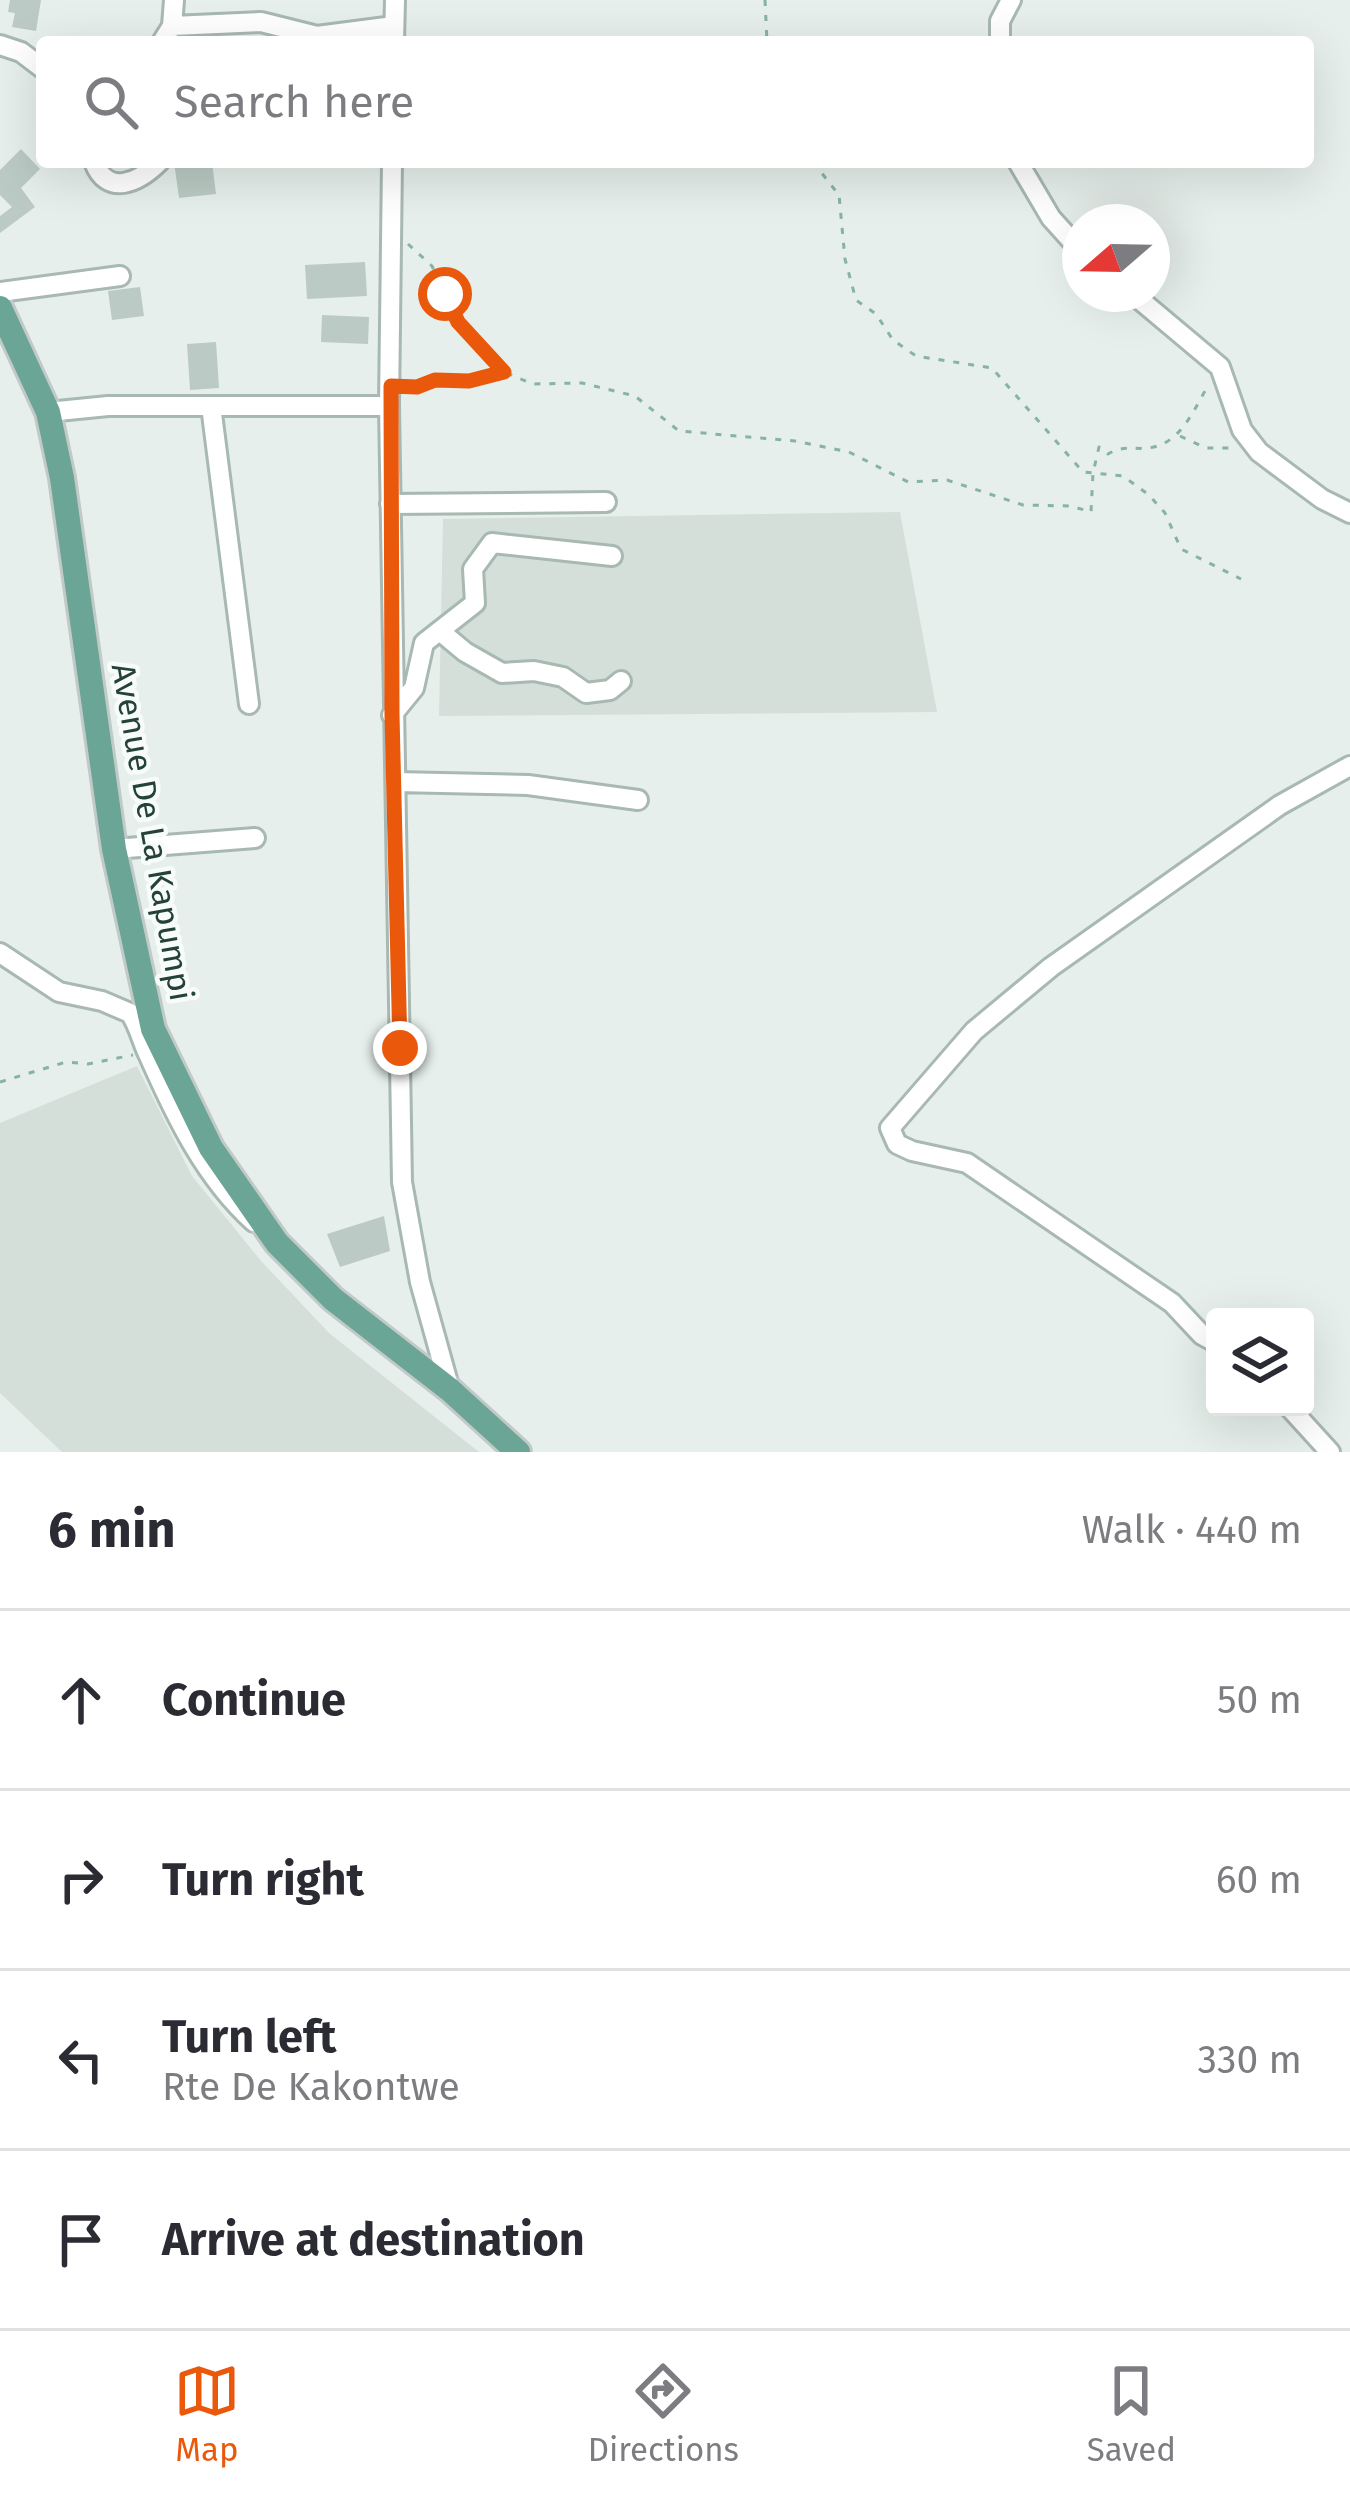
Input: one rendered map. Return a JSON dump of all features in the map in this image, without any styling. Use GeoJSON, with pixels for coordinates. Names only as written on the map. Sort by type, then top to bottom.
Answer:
{"type":"FeatureCollection","features":[{"type":"Feature","properties":{"kind":"main road","name":"Avenue De La Kapumpi"},"geometry":{"type":"LineString","coordinates":[[0,308],[48,412],[62,478],[114,848],[153,1029],[212,1148],[277,1243],[333,1299],[449,1390],[518,1452]]}},
{"type":"Feature","properties":{"kind":"street"},"geometry":{"type":"LineString","coordinates":[[175,0],[167,34],[261,22],[317,35],[394,34],[395,0]]}},
{"type":"Feature","properties":{"kind":"street"},"geometry":{"type":"LineString","coordinates":[[1000,36],[1000,21],[1011,0]]}},
{"type":"Feature","properties":{"kind":"street"},"geometry":{"type":"LineString","coordinates":[[0,45],[36,63]]}},
{"type":"Feature","properties":{"kind":"street"},"geometry":{"type":"LineString","coordinates":[[96,168],[110,183],[124,185],[153,168]]}},
{"type":"Feature","properties":{"kind":"street"},"geometry":{"type":"LineString","coordinates":[[392,168],[392,715],[402,1182],[420,1282],[449,1390]]}},
{"type":"Feature","properties":{"kind":"street"},"geometry":{"type":"LineString","coordinates":[[1020,168],[1062,230]]}},
{"type":"Feature","properties":{"kind":"street"},"geometry":{"type":"LineString","coordinates":[[0,292],[120,276]]}},
{"type":"Feature","properties":{"kind":"street"},"geometry":{"type":"LineString","coordinates":[[1154,312],[1220,367],[1242,430],[1255,448],[1322,499],[1350,513]]}},
{"type":"Feature","properties":{"kind":"street"},"geometry":{"type":"LineString","coordinates":[[48,412],[390,396]]}},
{"type":"Feature","properties":{"kind":"street"},"geometry":{"type":"LineString","coordinates":[[211,406],[249,704]]}},
{"type":"Feature","properties":{"kind":"street"},"geometry":{"type":"LineString","coordinates":[[390,504],[606,502]]}},
{"type":"Feature","properties":{"kind":"street"},"geometry":{"type":"LineString","coordinates":[[392,715],[414,688],[424,643],[475,603],[473,569],[492,543],[612,556]]}},
{"type":"Feature","properties":{"kind":"street"},"geometry":{"type":"LineString","coordinates":[[441,632],[502,673],[534,671],[563,677],[586,693],[610,690],[622,681]]}},
{"type":"Feature","properties":{"kind":"street"},"geometry":{"type":"LineString","coordinates":[[1206,1337],[1172,1303],[967,1163],[912,1151],[897,1144],[890,1128],[974,1031],[1051,967],[1280,805],[1350,766]]}},
{"type":"Feature","properties":{"kind":"street"},"geometry":{"type":"LineString","coordinates":[[396,782],[528,784],[638,800]]}},
{"type":"Feature","properties":{"kind":"street"},"geometry":{"type":"LineString","coordinates":[[114,848],[254,838]]}},
{"type":"Feature","properties":{"kind":"street"},"geometry":{"type":"LineString","coordinates":[[0,952],[59,992],[130,1013],[208,1168],[232,1202],[277,1243]]}},
{"type":"Feature","properties":{"kind":"street"},"geometry":{"type":"LineString","coordinates":[[1297,1416],[1330,1452]]}},
{"type":"Feature","properties":{"kind":"path"},"geometry":{"type":"LineString","coordinates":[[765,0],[767,36]]}},
{"type":"Feature","properties":{"kind":"path"},"geometry":{"type":"LineString","coordinates":[[818,168],[839,195],[844,259],[856,300],[876,314],[893,340],[916,356],[992,368],[1083,472],[1123,476],[1165,513],[1181,549],[1241,579]]}},
{"type":"Feature","properties":{"kind":"path"},"geometry":{"type":"LineString","coordinates":[[392,239],[413,245],[432,266],[458,322],[504,372],[533,384],[582,382],[635,396],[679,431],[795,441],[849,452],[908,482],[947,480],[1023,505],[1071,506],[1091,512],[1100,447],[1108,454],[1121,446],[1153,448],[1178,436],[1220,367]]}},
{"type":"Feature","properties":{"kind":"path"},"geometry":{"type":"LineString","coordinates":[[390,396],[435,380],[469,381],[504,372]]}},
{"type":"Feature","properties":{"kind":"path"},"geometry":{"type":"LineString","coordinates":[[1178,436],[1206,448],[1255,448]]}},
{"type":"Feature","properties":{"kind":"path"},"geometry":{"type":"LineString","coordinates":[[0,1082],[66,1062],[88,1064],[147,1053]]}},
{"type":"Feature","properties":{"kind":"shaded area"},"geometry":{"type":"Polygon","coordinates":[[[900,512],[937,712],[439,716],[443,519],[900,512]]]}},
{"type":"Feature","properties":{"kind":"shaded area"},"geometry":{"type":"Polygon","coordinates":[[[137,1066],[192,1176],[262,1262],[329,1333],[479,1452],[62,1452],[0,1393],[0,1123],[137,1066]]]}},
{"type":"Feature","properties":{"kind":"building"},"geometry":{"type":"Polygon","coordinates":[[[10,0],[41,0],[36,31],[12,27],[15,13],[8,12],[10,0]]]}},
{"type":"Feature","properties":{"kind":"building"},"geometry":{"type":"Polygon","coordinates":[[[21,149],[40,169],[21,188],[35,207],[0,233],[0,216],[12,207],[0,195],[0,170],[21,149]]]}},
{"type":"Feature","properties":{"kind":"building"},"geometry":{"type":"Polygon","coordinates":[[[175,168],[213,168],[216,194],[179,198],[175,168]]]}},
{"type":"Feature","properties":{"kind":"building"},"geometry":{"type":"Polygon","coordinates":[[[365,262],[367,296],[307,299],[305,265],[365,262]]]}},
{"type":"Feature","properties":{"kind":"building"},"geometry":{"type":"Polygon","coordinates":[[[140,287],[144,316],[112,320],[108,291],[140,287]]]}},
{"type":"Feature","properties":{"kind":"building"},"geometry":{"type":"Polygon","coordinates":[[[322,315],[369,317],[368,344],[321,342],[322,315]]]}},
{"type":"Feature","properties":{"kind":"building"},"geometry":{"type":"Polygon","coordinates":[[[216,342],[219,388],[190,390],[187,344],[216,342]]]}},
{"type":"Feature","properties":{"kind":"building"},"geometry":{"type":"Polygon","coordinates":[[[384,1216],[390,1251],[340,1267],[327,1234],[384,1216]]]}},
{"type":"Feature","properties":{"kind":"route"},"geometry":{"type":"LineString","coordinates":[[400,1048],[391,386],[469,381],[504,372],[458,322],[445,294]]}}]}
